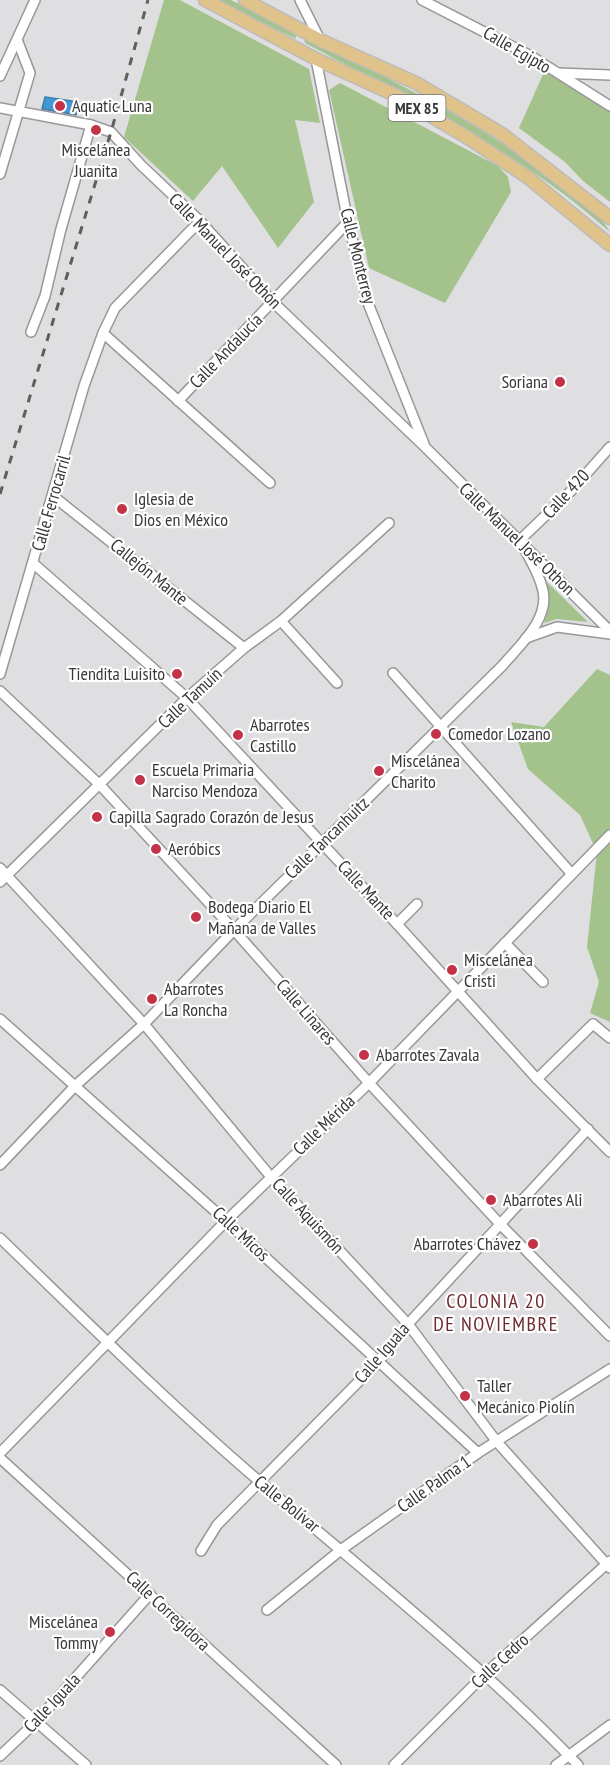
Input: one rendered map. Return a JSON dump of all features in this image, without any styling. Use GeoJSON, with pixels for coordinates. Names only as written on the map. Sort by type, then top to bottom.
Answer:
{"type":"FeatureCollection","features":[{"type":"Feature","properties":{"kind":"main road","name":"MEX 85"},"geometry":{"type":"LineString","coordinates":[[205,0],[316,59],[395,95],[465,136],[525,176],[610,245]]}},
{"type":"Feature","properties":{"kind":"main road","name":"MEX 85"},"geometry":{"type":"LineString","coordinates":[[245,0],[320,40],[416,83],[492,128],[610,218]]}},
{"type":"Feature","properties":{"kind":"main road"},"geometry":{"type":"LineString","coordinates":[[593,204],[610,210]]}},
{"type":"Feature","properties":{"kind":"street"},"geometry":{"type":"LineString","coordinates":[[0,76],[18,42],[35,0]]}},
{"type":"Feature","properties":{"kind":"street"},"geometry":{"type":"LineString","coordinates":[[300,0],[320,40]]}},
{"type":"Feature","properties":{"kind":"street","name":"Calle Egipto"},"geometry":{"type":"LineString","coordinates":[[422,0],[531,56],[610,106]]}},
{"type":"Feature","properties":{"kind":"street"},"geometry":{"type":"LineString","coordinates":[[0,174],[30,73],[18,42]]}},
{"type":"Feature","properties":{"kind":"street","name":"Calle Monterrey"},"geometry":{"type":"LineString","coordinates":[[316,59],[348,222],[368,303],[424,446]]}},
{"type":"Feature","properties":{"kind":"street"},"geometry":{"type":"LineString","coordinates":[[557,73],[610,75]]}},
{"type":"Feature","properties":{"kind":"street","name":"Calle Manuel José Othón"},"geometry":{"type":"LineString","coordinates":[[0,108],[92,125],[111,132],[141,165],[200,221],[273,302],[424,446]]}},
{"type":"Feature","properties":{"kind":"street"},"geometry":{"type":"LineString","coordinates":[[31,332],[45,296],[61,229],[92,125]]}},
{"type":"Feature","properties":{"kind":"street","name":"Calle Ferrocarril"},"geometry":{"type":"LineString","coordinates":[[0,674],[34,564],[84,386],[103,333],[115,308],[200,221]]}},
{"type":"Feature","properties":{"kind":"street","name":"Calle Andalucía"},"geometry":{"type":"LineString","coordinates":[[178,401],[348,222]]}},
{"type":"Feature","properties":{"kind":"street"},"geometry":{"type":"LineString","coordinates":[[103,333],[270,483]]}},
{"type":"Feature","properties":{"kind":"street","name":"Calle Manuel José Othon"},"geometry":{"type":"LineString","coordinates":[[424,446],[610,632]]}},
{"type":"Feature","properties":{"kind":"street","name":"Calle 420"},"geometry":{"type":"LineString","coordinates":[[520,540],[571,492],[610,447]]}},
{"type":"Feature","properties":{"kind":"street","name":"Callejón Mante"},"geometry":{"type":"LineString","coordinates":[[53,496],[244,648]]}},
{"type":"Feature","properties":{"kind":"street","name":"Calle Tamuín"},"geometry":{"type":"LineString","coordinates":[[2,875],[100,785],[188,698],[244,648],[280,621],[389,524]]}},
{"type":"Feature","properties":{"kind":"street","name":"Calle Tancanhuitz"},"geometry":{"type":"LineString","coordinates":[[0,1165],[76,1085],[144,1024],[234,930],[502,666],[526,638],[544,609],[543,588],[520,540]]}},
{"type":"Feature","properties":{"kind":"street","name":"Calle Mante"},"geometry":{"type":"LineString","coordinates":[[34,564],[188,698],[398,924],[537,1079],[610,1152]]}},
{"type":"Feature","properties":{"kind":"street"},"geometry":{"type":"LineString","coordinates":[[280,621],[337,683]]}},
{"type":"Feature","properties":{"kind":"street"},"geometry":{"type":"LineString","coordinates":[[526,638],[557,627],[610,632]]}},
{"type":"Feature","properties":{"kind":"street"},"geometry":{"type":"LineString","coordinates":[[393,674],[442,726],[571,873]]}},
{"type":"Feature","properties":{"kind":"street","name":"Calle Linares"},"geometry":{"type":"LineString","coordinates":[[0,691],[100,785],[234,930],[369,1083],[500,1224],[610,1335]]}},
{"type":"Feature","properties":{"kind":"street","name":"Calle Mérida"},"geometry":{"type":"LineString","coordinates":[[0,1453],[226,1221],[369,1083],[610,835]]}},
{"type":"Feature","properties":{"kind":"street","name":"Calle Aquismón"},"geometry":{"type":"LineString","coordinates":[[2,875],[144,1024],[271,1177],[408,1324],[497,1442],[609,1564]]}},
{"type":"Feature","properties":{"kind":"street"},"geometry":{"type":"LineString","coordinates":[[398,924],[417,904]]}},
{"type":"Feature","properties":{"kind":"street"},"geometry":{"type":"LineString","coordinates":[[505,943],[543,982]]}},
{"type":"Feature","properties":{"kind":"street","name":"Calle Micos"},"geometry":{"type":"LineString","coordinates":[[0,1019],[226,1221],[478,1453]]}},
{"type":"Feature","properties":{"kind":"street"},"geometry":{"type":"LineString","coordinates":[[537,1079],[593,1024],[610,1038]]}},
{"type":"Feature","properties":{"kind":"street","name":"Calle Iguala"},"geometry":{"type":"LineString","coordinates":[[201,1551],[217,1525],[258,1480],[378,1362],[408,1324],[588,1129]]}},
{"type":"Feature","properties":{"kind":"street","name":"Calle Bolívar"},"geometry":{"type":"LineString","coordinates":[[0,1238],[108,1342],[258,1480],[342,1549],[485,1674],[578,1765]]}},
{"type":"Feature","properties":{"kind":"street","name":"Calle Palma 1"},"geometry":{"type":"LineString","coordinates":[[267,1610],[342,1549],[478,1453],[610,1369]]}},
{"type":"Feature","properties":{"kind":"street","name":"Calle Corregidora"},"geometry":{"type":"LineString","coordinates":[[0,1458],[336,1765]]}},
{"type":"Feature","properties":{"kind":"street","name":"Calle Cedro"},"geometry":{"type":"LineString","coordinates":[[394,1765],[485,1674],[609,1564]]}},
{"type":"Feature","properties":{"kind":"street","name":"Calle Iguala"},"geometry":{"type":"LineString","coordinates":[[0,1756],[37,1721],[150,1594]]}},
{"type":"Feature","properties":{"kind":"street"},"geometry":{"type":"LineString","coordinates":[[0,1690],[86,1765]]}},
{"type":"Feature","properties":{"kind":"street"},"geometry":{"type":"LineString","coordinates":[[556,1765],[610,1725]]}},
{"type":"Feature","properties":{"kind":"green space"},"geometry":{"type":"Polygon","coordinates":[[[164,0],[180,0],[309,69],[320,123],[295,120],[314,202],[278,248],[222,166],[193,201],[124,137],[164,0]]]}},
{"type":"Feature","properties":{"kind":"green space"},"geometry":{"type":"Polygon","coordinates":[[[217,0],[231,0],[295,32],[296,39],[217,0]]]}},
{"type":"Feature","properties":{"kind":"green space"},"geometry":{"type":"Polygon","coordinates":[[[303,35],[401,85],[497,140],[579,199],[600,218],[610,232],[539,176],[501,151],[424,106],[305,43],[303,35]]]}},
{"type":"Feature","properties":{"kind":"green space"},"geometry":{"type":"Polygon","coordinates":[[[545,70],[610,104],[610,202],[583,181],[565,162],[519,128],[545,70]]]}},
{"type":"Feature","properties":{"kind":"green space"},"geometry":{"type":"Polygon","coordinates":[[[340,83],[498,166],[508,177],[511,192],[445,303],[369,268],[329,90],[340,83]]]}},
{"type":"Feature","properties":{"kind":"green space"},"geometry":{"type":"Polygon","coordinates":[[[547,582],[588,622],[557,619],[544,623],[549,606],[547,582]]]}},
{"type":"Feature","properties":{"kind":"green space"},"geometry":{"type":"Polygon","coordinates":[[[597,669],[610,675],[610,1022],[590,1013],[599,982],[587,947],[597,852],[580,815],[528,769],[511,722],[544,727],[597,669]]]}},
{"type":"Feature","properties":{"kind":"water","name":"Aquatic Luna"},"geometry":{"type":"Polygon","coordinates":[[[45,97],[79,102],[76,115],[42,109],[45,97]]]}},
{"type":"Feature","properties":{"kind":"railway"},"geometry":{"type":"LineString","coordinates":[[0,494],[111,132],[148,0]]}},
{"type":"Feature","properties":{"kind":"place","name":"Aquatic Luna"},"geometry":{"type":"Point","coordinates":[60,106]}},
{"type":"Feature","properties":{"kind":"place","name":"Miscelánea Juanita"},"geometry":{"type":"Point","coordinates":[96,130]}},
{"type":"Feature","properties":{"kind":"place","name":"Soriana"},"geometry":{"type":"Point","coordinates":[560,382]}},
{"type":"Feature","properties":{"kind":"place","name":"Iglesia de Dios en México"},"geometry":{"type":"Point","coordinates":[122,509]}},
{"type":"Feature","properties":{"kind":"place","name":"Tiendita Luisito"},"geometry":{"type":"Point","coordinates":[177,674]}},
{"type":"Feature","properties":{"kind":"place","name":"Comedor Lozano"},"geometry":{"type":"Point","coordinates":[436,734]}},
{"type":"Feature","properties":{"kind":"place","name":"Abarrotes Castillo"},"geometry":{"type":"Point","coordinates":[238,735]}},
{"type":"Feature","properties":{"kind":"place","name":"Miscelánea Charito"},"geometry":{"type":"Point","coordinates":[379,771]}},
{"type":"Feature","properties":{"kind":"place","name":"Escuela Primaria Narciso Mendoza"},"geometry":{"type":"Point","coordinates":[140,780]}},
{"type":"Feature","properties":{"kind":"place","name":"Capilla Sagrado Corazón de Jesus"},"geometry":{"type":"Point","coordinates":[97,817]}},
{"type":"Feature","properties":{"kind":"place","name":"Aeróbics"},"geometry":{"type":"Point","coordinates":[156,849]}},
{"type":"Feature","properties":{"kind":"place","name":"Bodega Diario El Mañana de Valles"},"geometry":{"type":"Point","coordinates":[196,917]}},
{"type":"Feature","properties":{"kind":"place","name":"Miscelánea Cristi"},"geometry":{"type":"Point","coordinates":[452,970]}},
{"type":"Feature","properties":{"kind":"place","name":"Abarrotes La Roncha"},"geometry":{"type":"Point","coordinates":[152,999]}},
{"type":"Feature","properties":{"kind":"place","name":"Abarrotes Zavala"},"geometry":{"type":"Point","coordinates":[364,1055]}},
{"type":"Feature","properties":{"kind":"place","name":"Abarrotes Ali"},"geometry":{"type":"Point","coordinates":[491,1200]}},
{"type":"Feature","properties":{"kind":"place","name":"Abarrotes Chávez"},"geometry":{"type":"Point","coordinates":[533,1244]}},
{"type":"Feature","properties":{"kind":"place","name":"Taller Mecánico Piolín"},"geometry":{"type":"Point","coordinates":[465,1396]}},
{"type":"Feature","properties":{"kind":"place","name":"Miscelánea Tommy"},"geometry":{"type":"Point","coordinates":[110,1632]}},
{"type":"Feature","properties":{"kind":"district","name":"COLONIA 20 DE NOVIEMBRE"},"geometry":{"type":"Point","coordinates":[496,1312]}}]}
